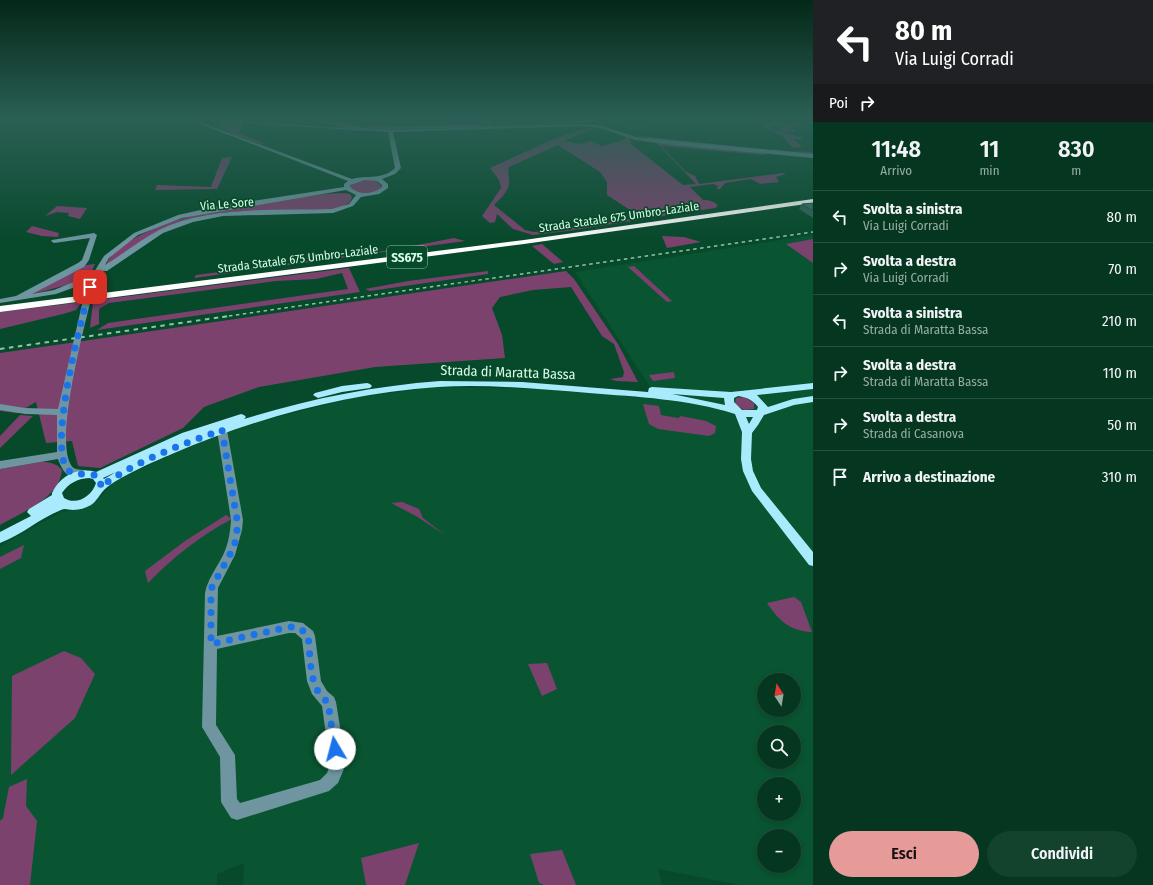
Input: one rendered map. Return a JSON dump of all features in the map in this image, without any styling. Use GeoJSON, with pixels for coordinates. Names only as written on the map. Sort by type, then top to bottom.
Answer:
{"type":"FeatureCollection","features":[{"type":"Feature","properties":{"kind":"highway","name":"Strada Statale 675 Umbro-Laziale"},"geometry":{"type":"LineString","coordinates":[[0,305],[485,244],[813,198]]}},
{"type":"Feature","properties":{"kind":"highway","name":"Strada Statale 675 Umbro-Laziale"},"geometry":{"type":"LineString","coordinates":[[0,309],[524,242],[813,201]]}},
{"type":"Feature","properties":{"kind":"main road","name":"Strada di Maratta Bassa"},"geometry":{"type":"LineString","coordinates":[[97,476],[186,436],[242,416],[342,389],[393,382],[438,378],[501,378],[732,395],[738,393],[747,394],[766,390],[813,386]]}},
{"type":"Feature","properties":{"kind":"main road","name":"Strada di Maratta Bassa"},"geometry":{"type":"LineString","coordinates":[[0,538],[60,501],[67,506],[81,504],[94,497],[100,487],[114,477],[187,443],[222,430],[302,405],[344,396],[438,384],[538,386],[646,395],[709,403],[751,415],[760,413]]}},
{"type":"Feature","properties":{"kind":"main road"},"geometry":{"type":"LineString","coordinates":[[747,394],[761,403],[762,410],[755,423],[747,432]]}},
{"type":"Feature","properties":{"kind":"main road"},"geometry":{"type":"LineString","coordinates":[[732,395],[728,400],[729,403],[739,412],[747,432],[746,459],[748,471],[758,491],[813,561]]}},
{"type":"Feature","properties":{"kind":"main road"},"geometry":{"type":"LineString","coordinates":[[760,413],[793,402],[813,399]]}},
{"type":"Feature","properties":{"kind":"main road"},"geometry":{"type":"LineString","coordinates":[[0,532],[60,501],[59,489],[72,477],[84,474],[97,476],[101,483],[100,487]]}},
{"type":"Feature","properties":{"kind":"street"},"geometry":{"type":"LineString","coordinates":[[298,160],[352,181]]}},
{"type":"Feature","properties":{"kind":"street"},"geometry":{"type":"LineString","coordinates":[[378,180],[392,173],[398,168],[396,160]]}},
{"type":"Feature","properties":{"kind":"street"},"geometry":{"type":"LineString","coordinates":[[365,178],[378,180],[385,184],[383,190],[373,194],[351,192],[347,188],[347,184],[352,181],[365,178]]}},
{"type":"Feature","properties":{"kind":"street"},"geometry":{"type":"LineString","coordinates":[[63,484],[67,469],[62,455],[62,412],[90,283],[115,248],[136,234],[180,216],[214,209],[347,188]]}},
{"type":"Feature","properties":{"kind":"street","name":"Via Le Sore"},"geometry":{"type":"LineString","coordinates":[[102,267],[161,232],[192,220],[223,214],[333,211],[351,205],[360,194]]}},
{"type":"Feature","properties":{"kind":"street"},"geometry":{"type":"LineString","coordinates":[[16,298],[81,265],[85,260],[94,235],[54,241]]}},
{"type":"Feature","properties":{"kind":"street"},"geometry":{"type":"LineString","coordinates":[[0,300],[56,292],[90,283]]}},
{"type":"Feature","properties":{"kind":"street"},"geometry":{"type":"LineString","coordinates":[[0,407],[25,411],[62,412]]}},
{"type":"Feature","properties":{"kind":"street"},"geometry":{"type":"LineString","coordinates":[[211,644],[289,627],[298,627],[308,636],[315,687],[320,696],[328,702],[338,764],[333,778],[324,786],[237,812],[229,802],[228,755],[209,727],[212,587],[234,547],[237,533],[237,520],[222,430]]}},
{"type":"Feature","properties":{"kind":"street"},"geometry":{"type":"LineString","coordinates":[[0,465],[62,455]]}},
{"type":"Feature","properties":{"kind":"street"},"geometry":{"type":"LineString","coordinates":[[67,469],[73,473],[84,474]]}},
{"type":"Feature","properties":{"kind":"shaded area"},"geometry":{"type":"Polygon","coordinates":[[[221,160],[230,160],[217,189],[155,190],[157,185],[211,187],[221,160]]]}},
{"type":"Feature","properties":{"kind":"shaded area"},"geometry":{"type":"Polygon","coordinates":[[[507,160],[524,160],[509,167],[509,182],[507,190],[494,205],[525,230],[534,232],[637,218],[633,212],[607,195],[607,182],[600,172],[582,160],[652,160],[683,185],[696,184],[673,160],[686,172],[695,176],[699,184],[783,173],[786,174],[776,177],[779,182],[760,184],[751,179],[725,183],[720,189],[717,189],[718,186],[713,184],[690,187],[703,200],[714,202],[718,206],[715,208],[533,235],[513,229],[497,214],[495,222],[490,223],[482,216],[501,188],[499,180],[490,168],[507,160]]]}},
{"type":"Feature","properties":{"kind":"shaded area"},"geometry":{"type":"Polygon","coordinates":[[[360,180],[375,180],[382,186],[376,192],[372,193],[362,193],[350,188],[350,185],[360,180]]]}},
{"type":"Feature","properties":{"kind":"shaded area"},"geometry":{"type":"Polygon","coordinates":[[[344,193],[350,194],[352,197],[350,202],[338,209],[321,211],[252,211],[218,213],[201,216],[163,230],[106,265],[111,257],[129,241],[178,220],[203,213],[296,198],[344,193]]]}},
{"type":"Feature","properties":{"kind":"shaded area"},"geometry":{"type":"Polygon","coordinates":[[[57,206],[87,208],[80,219],[68,216],[69,213],[57,212],[45,216],[57,206]]]}},
{"type":"Feature","properties":{"kind":"shaded area"},"geometry":{"type":"Polygon","coordinates":[[[32,226],[59,233],[58,237],[42,236],[26,232],[32,226]]]}},
{"type":"Feature","properties":{"kind":"shaded area"},"geometry":{"type":"Polygon","coordinates":[[[813,235],[813,885],[740,885],[658,869],[662,885],[243,885],[244,863],[217,874],[217,885],[18,885],[0,823],[0,546],[61,512],[83,509],[100,498],[113,482],[199,442],[265,420],[353,398],[436,387],[546,389],[658,399],[575,272],[813,235]]]}},
{"type":"Feature","properties":{"kind":"shaded area"},"geometry":{"type":"Polygon","coordinates":[[[662,236],[684,237],[701,242],[667,248],[662,236]]]}},
{"type":"Feature","properties":{"kind":"shaded area"},"geometry":{"type":"Polygon","coordinates":[[[454,238],[465,241],[194,278],[196,275],[392,250],[454,238]]]}},
{"type":"Feature","properties":{"kind":"shaded area"},"geometry":{"type":"Polygon","coordinates":[[[813,239],[813,263],[786,244],[813,239]]]}},
{"type":"Feature","properties":{"kind":"shaded area"},"geometry":{"type":"Polygon","coordinates":[[[542,244],[563,262],[554,264],[532,246],[542,244]]]}},
{"type":"Feature","properties":{"kind":"shaded area"},"geometry":{"type":"Polygon","coordinates":[[[95,264],[89,277],[78,282],[29,295],[86,265],[95,264]]]}},
{"type":"Feature","properties":{"kind":"shaded area"},"geometry":{"type":"Polygon","coordinates":[[[634,266],[672,301],[667,302],[628,267],[634,266]]]}},
{"type":"Feature","properties":{"kind":"shaded area"},"geometry":{"type":"Polygon","coordinates":[[[349,268],[360,292],[97,330],[108,323],[348,289],[342,273],[316,279],[276,281],[109,303],[99,309],[99,324],[90,328],[93,302],[98,300],[349,268]]]}},
{"type":"Feature","properties":{"kind":"shaded area"},"geometry":{"type":"Polygon","coordinates":[[[488,271],[488,274],[370,291],[365,289],[408,281],[488,271]]]}},
{"type":"Feature","properties":{"kind":"shaded area"},"geometry":{"type":"Polygon","coordinates":[[[566,271],[574,279],[618,344],[638,382],[616,381],[610,379],[623,377],[624,372],[614,344],[602,336],[571,287],[533,290],[500,297],[492,308],[502,335],[505,358],[375,367],[259,387],[204,407],[183,428],[100,468],[78,466],[72,441],[46,443],[36,402],[17,413],[0,411],[0,353],[566,271]]]}},
{"type":"Feature","properties":{"kind":"shaded area"},"geometry":{"type":"Polygon","coordinates":[[[82,302],[76,310],[0,329],[0,312],[82,302]]]}},
{"type":"Feature","properties":{"kind":"shaded area"},"geometry":{"type":"Polygon","coordinates":[[[674,372],[675,378],[653,381],[649,375],[674,372]]]}},
{"type":"Feature","properties":{"kind":"shaded area"},"geometry":{"type":"Polygon","coordinates":[[[744,397],[754,403],[754,409],[744,410],[735,404],[736,398],[744,397]]]}},
{"type":"Feature","properties":{"kind":"shaded area"},"geometry":{"type":"Polygon","coordinates":[[[643,404],[659,406],[661,415],[678,418],[681,416],[706,421],[716,426],[715,433],[709,436],[658,429],[649,424],[643,404]]]}},
{"type":"Feature","properties":{"kind":"shaded area"},"geometry":{"type":"Polygon","coordinates":[[[20,415],[33,416],[0,448],[0,436],[20,415]]]}},
{"type":"Feature","properties":{"kind":"shaded area"},"geometry":{"type":"Polygon","coordinates":[[[41,462],[53,463],[62,470],[54,489],[38,504],[0,525],[0,469],[41,462]]]}},
{"type":"Feature","properties":{"kind":"shaded area"},"geometry":{"type":"Polygon","coordinates":[[[402,502],[419,509],[423,518],[445,535],[416,516],[391,503],[402,502]]]}},
{"type":"Feature","properties":{"kind":"shaded area"},"geometry":{"type":"Polygon","coordinates":[[[226,515],[232,519],[209,532],[187,548],[148,583],[145,571],[185,541],[226,515]]]}},
{"type":"Feature","properties":{"kind":"shaded area"},"geometry":{"type":"Polygon","coordinates":[[[24,545],[21,558],[0,569],[0,557],[24,545]]]}},
{"type":"Feature","properties":{"kind":"shaded area"},"geometry":{"type":"Polygon","coordinates":[[[794,597],[801,602],[812,632],[797,630],[786,624],[776,615],[767,603],[794,597]]]}},
{"type":"Feature","properties":{"kind":"shaded area"},"geometry":{"type":"Polygon","coordinates":[[[64,651],[81,658],[95,674],[75,718],[11,775],[12,676],[64,651]]]}},
{"type":"Feature","properties":{"kind":"shaded area"},"geometry":{"type":"Polygon","coordinates":[[[547,663],[557,689],[542,696],[528,664],[547,663]]]}},
{"type":"Feature","properties":{"kind":"shaded area"},"geometry":{"type":"Polygon","coordinates":[[[27,779],[26,806],[37,821],[30,885],[0,885],[0,821],[3,818],[9,787],[27,779]]]}},
{"type":"Feature","properties":{"kind":"shaded area"},"geometry":{"type":"Polygon","coordinates":[[[419,843],[405,885],[366,885],[361,858],[419,843]]]}},
{"type":"Feature","properties":{"kind":"shaded area"},"geometry":{"type":"Polygon","coordinates":[[[562,850],[576,885],[544,885],[539,883],[530,854],[562,850]]]}},
{"type":"Feature","properties":{"kind":"building"},"geometry":{"type":"Polygon","coordinates":[[[813,203],[813,211],[802,204],[813,203]]]}},
{"type":"Feature","properties":{"kind":"railway"},"geometry":{"type":"LineString","coordinates":[[222,317],[813,232]]}},
{"type":"Feature","properties":{"kind":"railway"},"geometry":{"type":"LineString","coordinates":[[0,349],[229,316]]}},
{"type":"Feature","properties":{"kind":"route"},"geometry":{"type":"LineString","coordinates":[[90,287],[62,412],[62,455],[67,469],[73,473],[94,474],[100,479],[100,487],[114,477],[145,462],[187,443],[222,430],[224,450],[237,520],[237,533],[234,547],[212,587],[211,644],[289,627],[298,627],[304,630],[308,636],[315,687],[320,696],[328,702],[335,749]]}}]}
